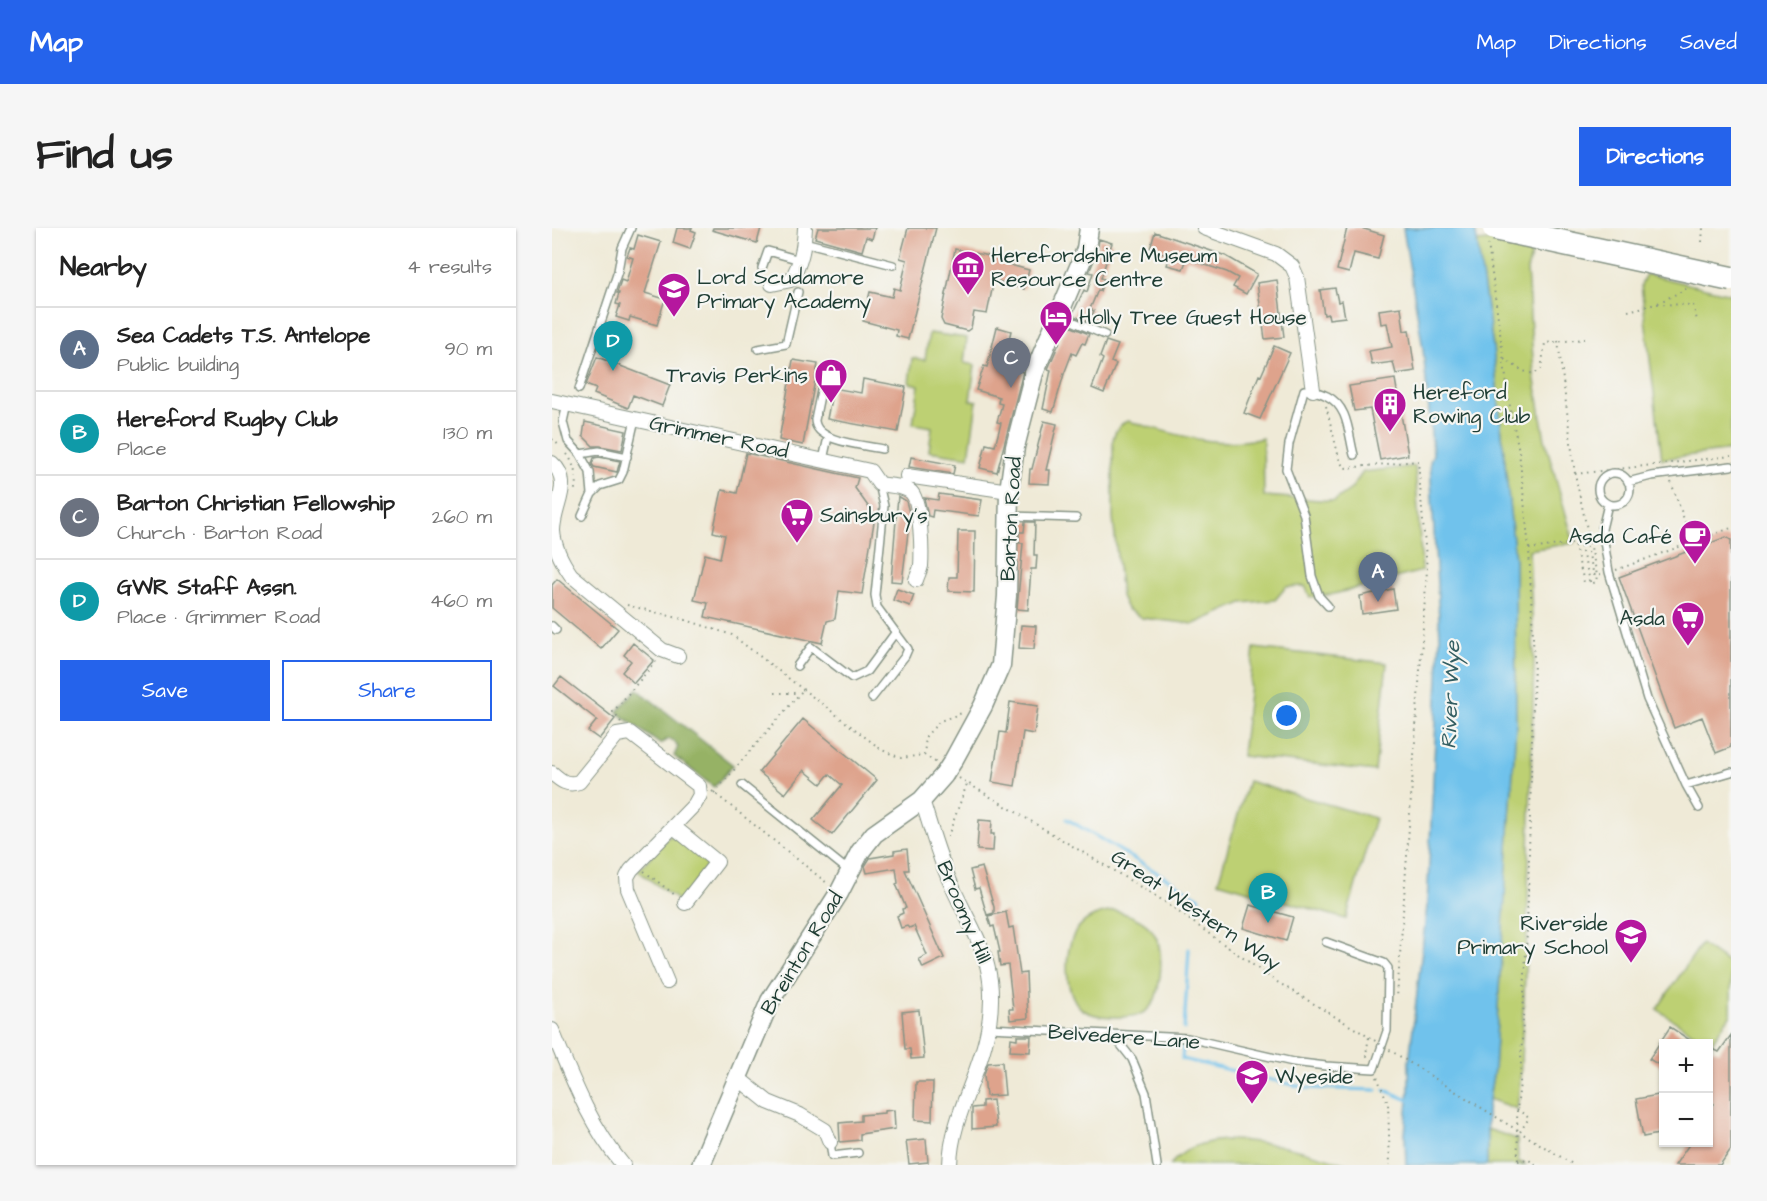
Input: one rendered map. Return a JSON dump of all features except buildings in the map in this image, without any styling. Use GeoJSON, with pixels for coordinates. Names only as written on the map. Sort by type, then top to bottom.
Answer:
{"type":"FeatureCollection","features":[{"type":"Feature","properties":{"kind":"highway"},"geometry":{"type":"LineString","coordinates":[[1558,228],[1731,267]]}},
{"type":"Feature","properties":{"kind":"highway"},"geometry":{"type":"LineString","coordinates":[[1491,235],[1731,279]]}},
{"type":"Feature","properties":{"kind":"street","name":"Barton Road"},"geometry":{"type":"LineString","coordinates":[[922,800],[949,770],[997,677],[1003,652],[1007,596],[1008,491],[1015,447],[1024,404],[1034,373],[1086,249],[1089,228]]}},
{"type":"Feature","properties":{"kind":"street"},"geometry":{"type":"LineString","coordinates":[[1204,228],[1276,254],[1292,266],[1297,277],[1313,390]]}},
{"type":"Feature","properties":{"kind":"street"},"geometry":{"type":"LineString","coordinates":[[772,284],[794,286],[805,235]]}},
{"type":"Feature","properties":{"kind":"street","name":"Grimmer Road"},"geometry":{"type":"LineString","coordinates":[[552,401],[870,471],[879,484]]}},
{"type":"Feature","properties":{"kind":"street"},"geometry":{"type":"LineString","coordinates":[[552,463],[559,469],[562,477],[563,489],[553,521],[553,532],[562,563],[571,575],[662,650],[678,656]]}},
{"type":"Feature","properties":{"kind":"street"},"geometry":{"type":"LineString","coordinates":[[907,476],[1008,491]]}},
{"type":"Feature","properties":{"kind":"street"},"geometry":{"type":"LineString","coordinates":[[879,484],[910,491],[915,498],[919,514],[921,568],[916,580]]}},
{"type":"Feature","properties":{"kind":"street"},"geometry":{"type":"LineString","coordinates":[[552,773],[572,785],[579,782],[617,735],[630,733],[699,786],[700,795],[695,804],[631,870],[627,878],[628,889],[666,982]]}},
{"type":"Feature","properties":{"kind":"street","name":"Breinton Road"},"geometry":{"type":"LineString","coordinates":[[701,1165],[770,1001],[839,892],[860,852],[874,834],[922,800]]}},
{"type":"Feature","properties":{"kind":"street","name":"Broomy Hill"},"geometry":{"type":"LineString","coordinates":[[922,800],[949,880],[984,953],[991,988],[988,1028],[977,1069],[953,1134],[950,1165]]}},
{"type":"Feature","properties":{"kind":"street"},"geometry":{"type":"LineString","coordinates":[[674,827],[717,862],[685,903]]}},
{"type":"Feature","properties":{"kind":"street"},"geometry":{"type":"LineString","coordinates":[[552,1030],[585,1108],[608,1147],[623,1165]]}},
{"type":"Feature","properties":{"kind":"street"},"geometry":{"type":"LineString","coordinates":[[738,1078],[768,1102],[800,1114],[825,1130],[830,1142]]}},
{"type":"Feature","properties":{"kind":"lane"},"geometry":{"type":"LineString","coordinates":[[579,389],[618,271],[622,248],[631,228]]}},
{"type":"Feature","properties":{"kind":"lane"},"geometry":{"type":"LineString","coordinates":[[805,235],[893,265]]}},
{"type":"Feature","properties":{"kind":"lane"},"geometry":{"type":"LineString","coordinates":[[762,267],[768,250],[801,261]]}},
{"type":"Feature","properties":{"kind":"lane"},"geometry":{"type":"LineString","coordinates":[[758,349],[786,344],[794,286]]}},
{"type":"Feature","properties":{"kind":"lane"},"geometry":{"type":"LineString","coordinates":[[1058,315],[1106,335]]}},
{"type":"Feature","properties":{"kind":"lane"},"geometry":{"type":"LineString","coordinates":[[824,376],[815,426],[819,432],[828,437],[882,449]]}},
{"type":"Feature","properties":{"kind":"lane"},"geometry":{"type":"LineString","coordinates":[[1328,606],[1319,596],[1312,576],[1304,515],[1286,469],[1289,444],[1304,390],[1313,390],[1338,402],[1344,413],[1354,455]]}},
{"type":"Feature","properties":{"kind":"lane"},"geometry":{"type":"LineString","coordinates":[[567,405],[563,422],[567,441],[580,454],[590,472],[592,494]]}},
{"type":"Feature","properties":{"kind":"lane"},"geometry":{"type":"LineString","coordinates":[[582,516],[592,494],[600,486],[619,480],[627,457],[635,419]]}},
{"type":"Feature","properties":{"kind":"lane"},"geometry":{"type":"LineString","coordinates":[[823,460],[828,437]]}},
{"type":"Feature","properties":{"kind":"lane"},"geometry":{"type":"LineString","coordinates":[[580,454],[599,451],[627,457]]}},
{"type":"Feature","properties":{"kind":"lane"},"geometry":{"type":"LineString","coordinates":[[1628,482],[1669,473],[1731,466]]}},
{"type":"Feature","properties":{"kind":"lane"},"geometry":{"type":"LineString","coordinates":[[1616,473],[1628,482],[1629,492],[1624,501],[1614,505],[1608,504],[1598,492],[1598,487],[1602,478],[1616,473]]}},
{"type":"Feature","properties":{"kind":"lane"},"geometry":{"type":"LineString","coordinates":[[872,698],[907,652],[906,645],[877,607],[875,595],[884,506],[879,484]]}},
{"type":"Feature","properties":{"kind":"lane"},"geometry":{"type":"LineString","coordinates":[[1608,504],[1602,529],[1609,572],[1647,699],[1686,785],[1699,808]]}},
{"type":"Feature","properties":{"kind":"lane"},"geometry":{"type":"LineString","coordinates":[[1008,516],[1076,518]]}},
{"type":"Feature","properties":{"kind":"lane"},"geometry":{"type":"LineString","coordinates":[[797,666],[811,646],[852,678],[867,670],[895,633]]}},
{"type":"Feature","properties":{"kind":"lane"},"geometry":{"type":"LineString","coordinates":[[1686,785],[1731,772]]}},
{"type":"Feature","properties":{"kind":"lane"},"geometry":{"type":"LineString","coordinates":[[742,785],[850,872]]}},
{"type":"Feature","properties":{"kind":"lane"},"geometry":{"type":"LineString","coordinates":[[1326,942],[1384,963],[1388,968],[1387,1031],[1374,1069]]}},
{"type":"Feature","properties":{"kind":"lane","name":"Belvedere Lane"},"geometry":{"type":"LineString","coordinates":[[988,1028],[1188,1038],[1293,1062],[1374,1069]]}},
{"type":"Feature","properties":{"kind":"lane"},"geometry":{"type":"LineString","coordinates":[[1113,1035],[1132,1059],[1146,1093],[1157,1165]]}},
{"type":"Feature","properties":{"kind":"lane"},"geometry":{"type":"LineString","coordinates":[[830,1142],[832,1156],[858,1153]]}},
{"type":"Feature","properties":{"kind":"path"},"geometry":{"type":"LineString","coordinates":[[1702,242],[1703,228]]}},
{"type":"Feature","properties":{"kind":"path"},"geometry":{"type":"LineString","coordinates":[[1491,235],[1510,407],[1519,451],[1528,549],[1534,683],[1527,942],[1521,1083],[1517,1109],[1519,1164],[1527,1159],[1537,1165]]}},
{"type":"Feature","properties":{"kind":"path"},"geometry":{"type":"LineString","coordinates":[[1628,311],[1656,304],[1688,288]]}},
{"type":"Feature","properties":{"kind":"path"},"geometry":{"type":"LineString","coordinates":[[1656,304],[1693,305],[1697,320]]}},
{"type":"Feature","properties":{"kind":"path"},"geometry":{"type":"LineString","coordinates":[[1504,359],[1534,375],[1541,369],[1545,343],[1585,339]]}},
{"type":"Feature","properties":{"kind":"path"},"geometry":{"type":"LineString","coordinates":[[1558,341],[1575,474],[1597,575],[1596,582],[1591,584],[1580,542],[1585,540],[1594,575],[1597,575]]}},
{"type":"Feature","properties":{"kind":"path"},"geometry":{"type":"LineString","coordinates":[[1313,390],[1325,403],[1340,462],[1345,468],[1418,461],[1427,570],[1396,1005]]}},
{"type":"Feature","properties":{"kind":"path"},"geometry":{"type":"LineString","coordinates":[[552,439],[573,462],[576,475],[574,494]]}},
{"type":"Feature","properties":{"kind":"path"},"geometry":{"type":"LineString","coordinates":[[1575,474],[1731,456]]}},
{"type":"Feature","properties":{"kind":"path"},"geometry":{"type":"LineString","coordinates":[[1667,462],[1693,543]]}},
{"type":"Feature","properties":{"kind":"path"},"geometry":{"type":"LineString","coordinates":[[1597,575],[1731,528]]}},
{"type":"Feature","properties":{"kind":"path"},"geometry":{"type":"LineString","coordinates":[[1528,549],[1574,543],[1584,582],[1590,580]]}},
{"type":"Feature","properties":{"kind":"path"},"geometry":{"type":"LineString","coordinates":[[626,605],[686,620],[732,635],[802,691],[882,750],[901,758],[924,755],[926,736],[940,721],[983,706]]}},
{"type":"Feature","properties":{"kind":"path"},"geometry":{"type":"LineString","coordinates":[[623,733],[624,725],[613,712],[658,659]]}},
{"type":"Feature","properties":{"kind":"path"},"geometry":{"type":"LineString","coordinates":[[775,693],[802,691]]}},
{"type":"Feature","properties":{"kind":"path"},"geometry":{"type":"LineString","coordinates":[[802,691],[714,793],[839,892]]}},
{"type":"Feature","properties":{"kind":"path","name":"Great Western Way"},"geometry":{"type":"LineString","coordinates":[[924,755],[967,784],[1159,898],[1274,980],[1574,1165]]}},
{"type":"Feature","properties":{"kind":"path"},"geometry":{"type":"LineString","coordinates":[[933,833],[948,836],[967,784]]}},
{"type":"Feature","properties":{"kind":"path"},"geometry":{"type":"LineString","coordinates":[[637,865],[685,903]]}},
{"type":"Feature","properties":{"kind":"path"},"geometry":{"type":"LineString","coordinates":[[1369,1037],[1366,1054],[1388,1103],[1390,1165]]}},
{"type":"Feature","properties":{"kind":"path"},"geometry":{"type":"LineString","coordinates":[[1517,1109],[1529,1118],[1520,1132]]}},
{"type":"Feature","properties":{"kind":"green space"},"geometry":{"type":"Polygon","coordinates":[[[1488,241],[1533,249],[1527,270],[1534,375],[1545,440],[1574,543],[1529,550],[1534,660],[1527,930],[1517,1109],[1489,1099],[1494,1069],[1516,723],[1515,560],[1493,347],[1477,242],[1488,241]]]}},
{"type":"Feature","properties":{"kind":"green space"},"geometry":{"type":"Polygon","coordinates":[[[1646,274],[1731,294],[1731,450],[1662,459],[1641,285],[1646,274]]]}},
{"type":"Feature","properties":{"kind":"green space"},"geometry":{"type":"Polygon","coordinates":[[[929,333],[967,338],[964,363],[975,365],[970,400],[977,401],[969,457],[929,451],[932,427],[913,424],[919,385],[909,383],[912,358],[925,360],[929,333]]]}},
{"type":"Feature","properties":{"kind":"green space"},"geometry":{"type":"Polygon","coordinates":[[[1128,421],[1178,435],[1211,441],[1228,442],[1263,438],[1264,496],[1334,501],[1351,489],[1363,472],[1415,466],[1422,571],[1334,594],[1310,597],[1305,586],[1286,587],[1275,600],[1242,603],[1194,624],[1142,618],[1127,609],[1121,596],[1113,517],[1113,440],[1118,428],[1128,421]]]}},
{"type":"Feature","properties":{"kind":"green space"},"geometry":{"type":"Polygon","coordinates":[[[1254,648],[1387,663],[1375,771],[1242,756],[1254,648]]]}},
{"type":"Feature","properties":{"kind":"green space"},"geometry":{"type":"Polygon","coordinates":[[[637,689],[733,765],[714,787],[674,756],[678,747],[674,741],[668,739],[660,744],[617,712],[637,689]]]}},
{"type":"Feature","properties":{"kind":"green space"},"geometry":{"type":"Polygon","coordinates":[[[1248,781],[1375,818],[1346,919],[1218,882],[1248,781]]]}},
{"type":"Feature","properties":{"kind":"green space"},"geometry":{"type":"Polygon","coordinates":[[[674,836],[705,859],[707,866],[680,902],[638,871],[668,837],[674,836]]]}},
{"type":"Feature","properties":{"kind":"green space"},"geometry":{"type":"Polygon","coordinates":[[[1115,911],[1139,920],[1147,926],[1158,941],[1160,952],[1160,977],[1154,1001],[1144,1012],[1133,1016],[1103,1016],[1085,1011],[1072,996],[1067,974],[1069,950],[1076,931],[1084,922],[1093,917],[1115,911]]]}},
{"type":"Feature","properties":{"kind":"green space"},"geometry":{"type":"Polygon","coordinates":[[[1701,944],[1731,965],[1731,1014],[1713,1041],[1701,1039],[1657,1009],[1701,944]]]}},
{"type":"Feature","properties":{"kind":"green space"},"geometry":{"type":"Polygon","coordinates":[[[1487,1129],[1517,1139],[1518,1161],[1526,1165],[1487,1165],[1487,1129]]]}},
{"type":"Feature","properties":{"kind":"green space"},"geometry":{"type":"Polygon","coordinates":[[[1227,1140],[1274,1144],[1349,1165],[1170,1165],[1189,1149],[1210,1142],[1227,1140]]]}},
{"type":"Feature","properties":{"kind":"water","name":"River Wye"},"geometry":{"type":"Polygon","coordinates":[[[1403,228],[1475,228],[1493,347],[1515,560],[1516,723],[1494,1069],[1487,1111],[1487,1165],[1406,1165],[1405,1134],[1409,1062],[1427,906],[1440,636],[1430,462],[1433,454],[1423,349],[1403,228]]]}},
{"type":"Feature","properties":{"kind":"waterway"},"geometry":{"type":"LineString","coordinates":[[1067,819],[1200,898]]}},
{"type":"Feature","properties":{"kind":"waterway"},"geometry":{"type":"LineString","coordinates":[[1184,1029],[1189,949]]}},
{"type":"Feature","properties":{"kind":"waterway"},"geometry":{"type":"LineString","coordinates":[[1183,1047],[1182,1059],[1307,1088],[1377,1090]]}},
{"type":"Feature","properties":{"kind":"waterway"},"geometry":{"type":"LineString","coordinates":[[1385,1090],[1411,1101]]}},
{"type":"Feature","properties":{"kind":"place","name":"Herefordshire Museum Resource Centre"},"geometry":{"type":"Point","coordinates":[968,296]}},
{"type":"Feature","properties":{"kind":"place","name":"Lord Scudamore Primary Academy"},"geometry":{"type":"Point","coordinates":[674,318]}},
{"type":"Feature","properties":{"kind":"place","name":"Holly Tree Guest House"},"geometry":{"type":"Point","coordinates":[1056,346]}},
{"type":"Feature","properties":{"kind":"place","name":"GWR Staff Assn."},"geometry":{"type":"Point","coordinates":[613,371]}},
{"type":"Feature","properties":{"kind":"place","name":"Barton Christian Fellowship"},"geometry":{"type":"Point","coordinates":[1011,388]}},
{"type":"Feature","properties":{"kind":"place","name":"Travis Perkins"},"geometry":{"type":"Point","coordinates":[831,404]}},
{"type":"Feature","properties":{"kind":"place","name":"Hereford Rowing Club"},"geometry":{"type":"Point","coordinates":[1390,433]}},
{"type":"Feature","properties":{"kind":"place","name":"Sainsbury's"},"geometry":{"type":"Point","coordinates":[797,544]}},
{"type":"Feature","properties":{"kind":"place","name":"Asda Café"},"geometry":{"type":"Point","coordinates":[1695,565]}},
{"type":"Feature","properties":{"kind":"place","name":"Sea Cadets T.S. Antelope"},"geometry":{"type":"Point","coordinates":[1378,602]}},
{"type":"Feature","properties":{"kind":"place","name":"Asda"},"geometry":{"type":"Point","coordinates":[1688,647]}},
{"type":"Feature","properties":{"kind":"place","name":"Hereford Rugby Club"},"geometry":{"type":"Point","coordinates":[1268,923]}},
{"type":"Feature","properties":{"kind":"place","name":"Riverside Primary School"},"geometry":{"type":"Point","coordinates":[1631,964]}},
{"type":"Feature","properties":{"kind":"place","name":"Wyeside"},"geometry":{"type":"Point","coordinates":[1252,1105]}}]}
